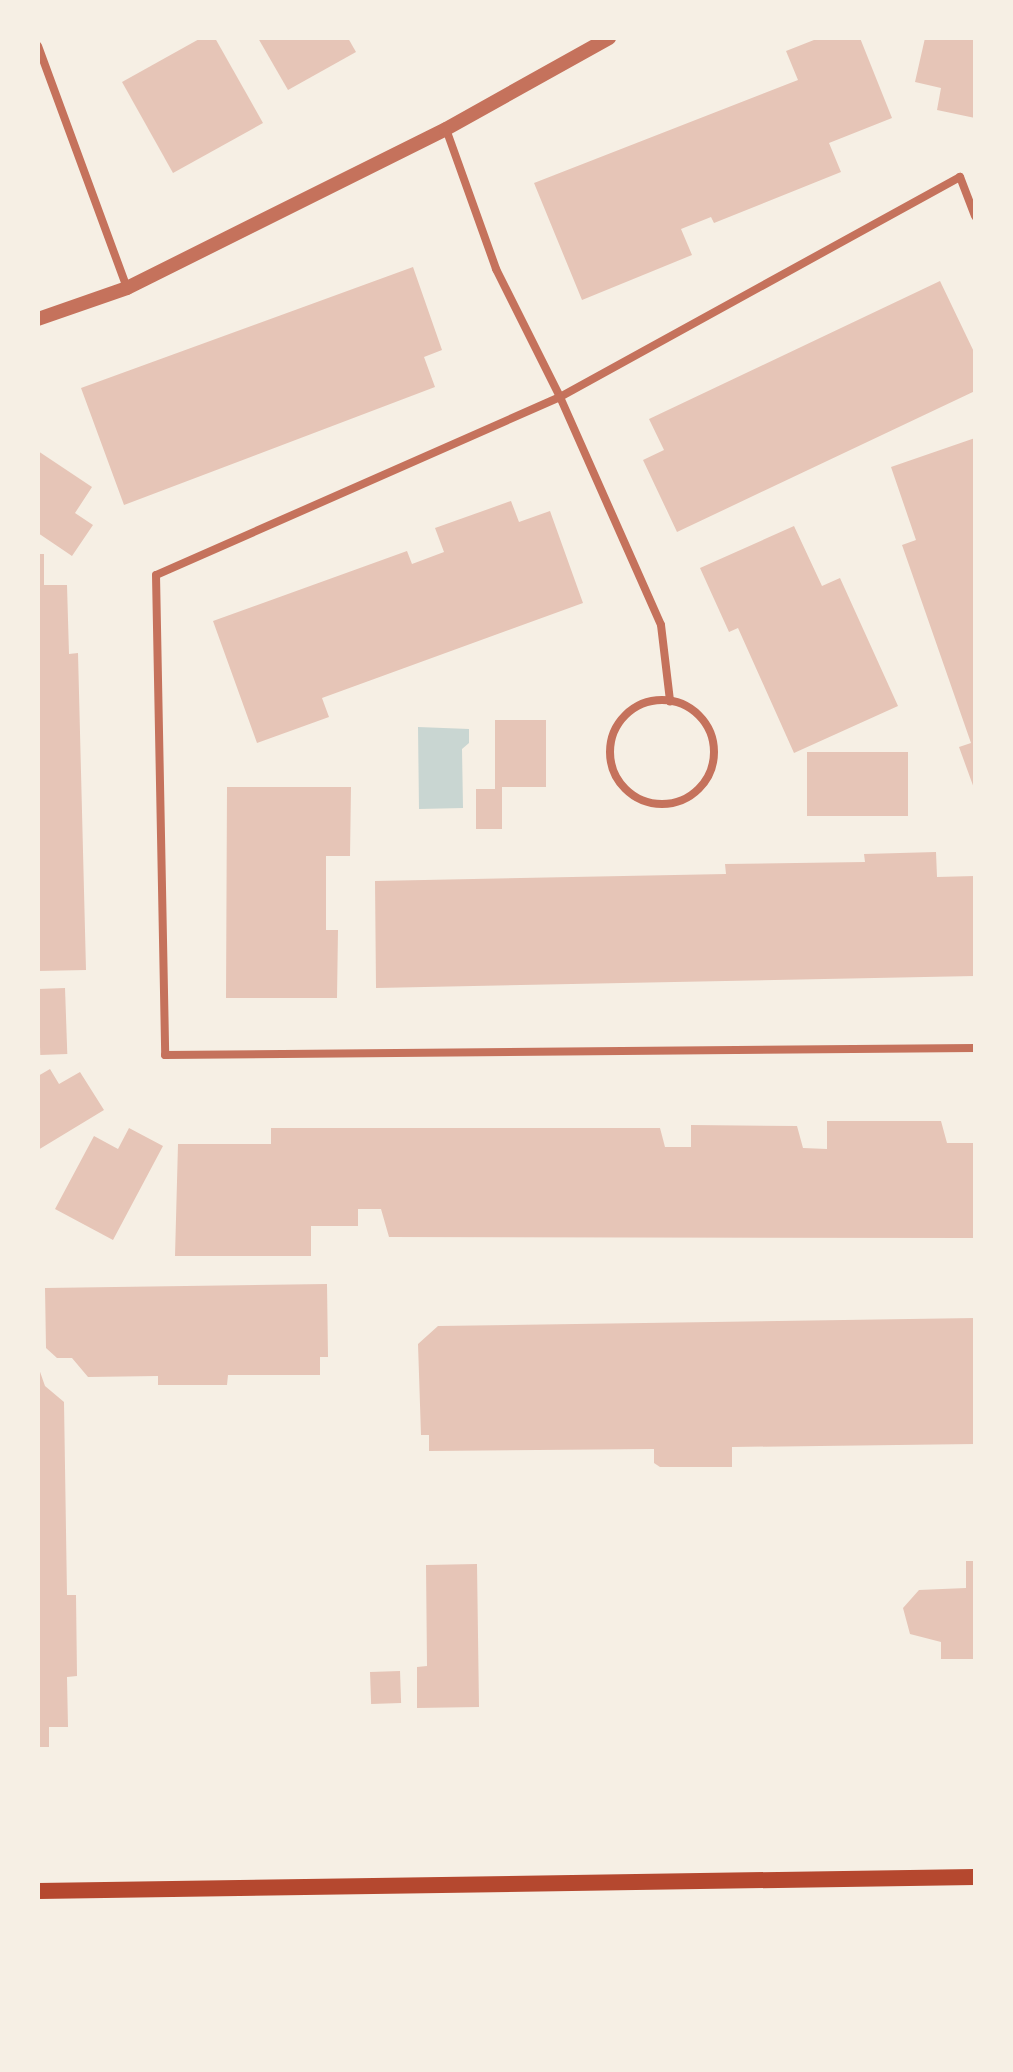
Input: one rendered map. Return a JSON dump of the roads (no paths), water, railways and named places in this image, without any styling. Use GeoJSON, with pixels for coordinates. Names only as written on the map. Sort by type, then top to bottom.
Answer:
{"type":"FeatureCollection","features":[{"type":"Feature","properties":{"kind":"main road"},"geometry":{"type":"LineString","coordinates":[[38,1891],[975,1877]]}},
{"type":"Feature","properties":{"kind":"street"},"geometry":{"type":"LineString","coordinates":[[38,319],[127,288],[446,129],[609,38]]}},
{"type":"Feature","properties":{"kind":"street"},"geometry":{"type":"LineString","coordinates":[[38,46],[127,288]]}},
{"type":"Feature","properties":{"kind":"street"},"geometry":{"type":"LineString","coordinates":[[446,129],[496,269],[560,397],[661,625],[670,701]]}},
{"type":"Feature","properties":{"kind":"street"},"geometry":{"type":"LineString","coordinates":[[975,216],[960,177],[560,397],[156,575],[165,1055],[975,1048]]}},
{"type":"Feature","properties":{"kind":"street"},"geometry":{"type":"LineString","coordinates":[[654,701],[670,701],[697,714],[707,726],[714,755],[704,783],[693,794],[665,804],[650,803],[623,787],[615,773],[611,742],[626,715],[654,701]]}}]}
